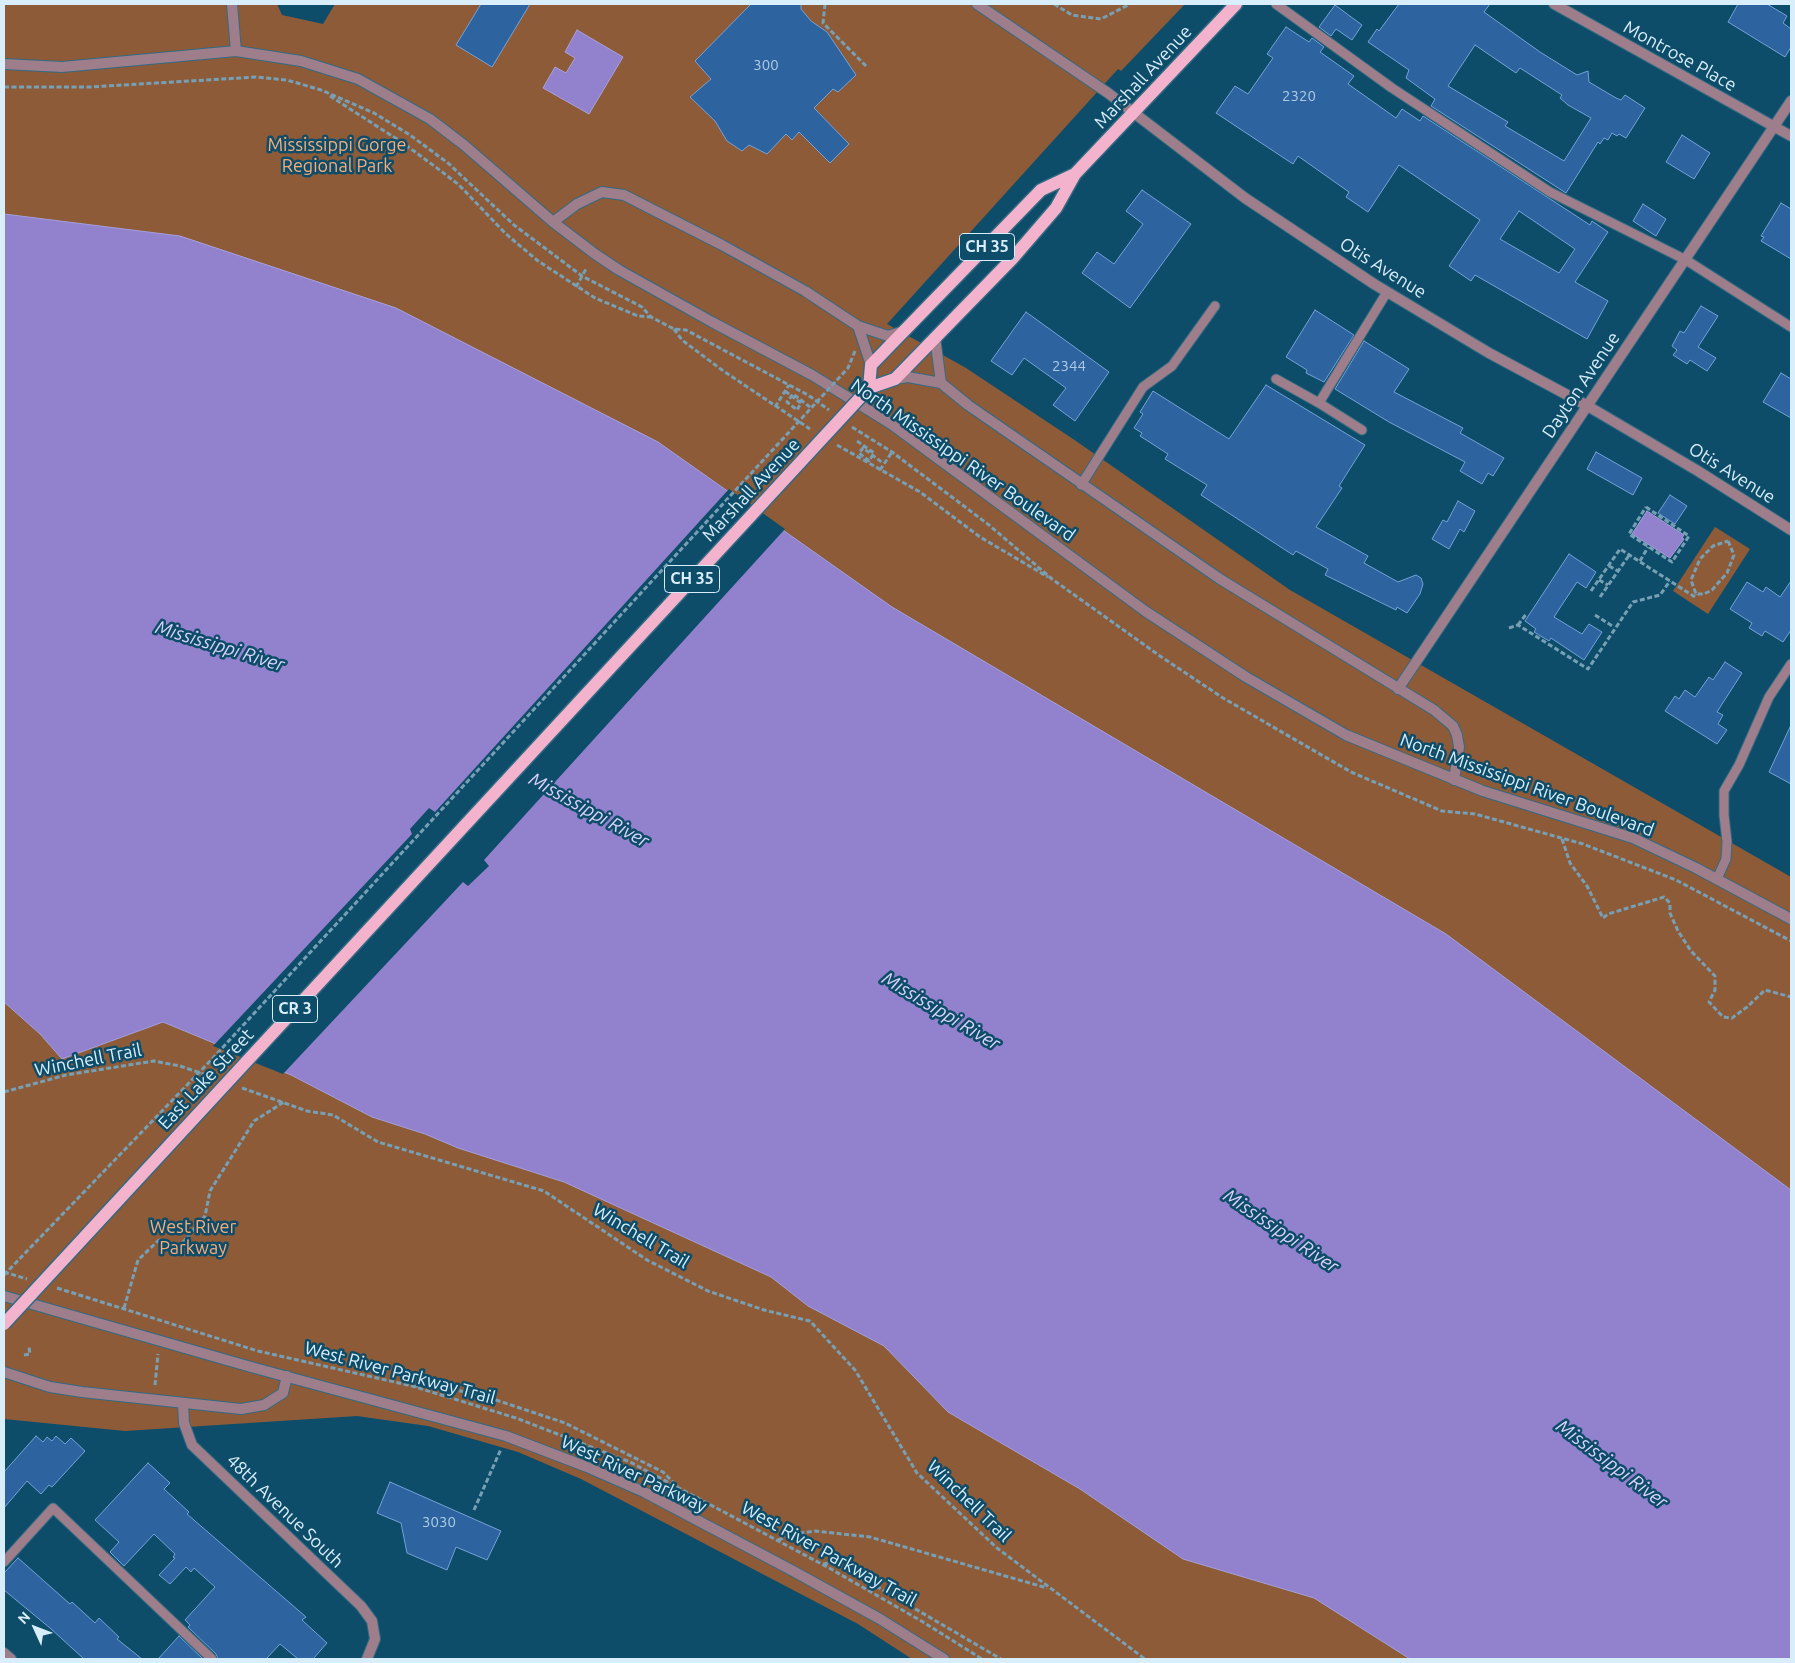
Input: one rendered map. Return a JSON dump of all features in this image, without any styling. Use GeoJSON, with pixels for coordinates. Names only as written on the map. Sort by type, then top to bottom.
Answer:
{"type":"FeatureCollection","features":[{"type":"Feature","properties":{"kind":"main road","name":"Marshall Avenue"},"geometry":{"type":"LineString","coordinates":[[516,771],[869,388],[895,379],[1012,259],[1056,208],[1075,174],[1236,4]]}},
{"type":"Feature","properties":{"kind":"main road","name":"Marshall Avenue"},"geometry":{"type":"LineString","coordinates":[[871,365],[1041,190],[1075,174]]}},
{"type":"Feature","properties":{"kind":"main road"},"geometry":{"type":"LineString","coordinates":[[869,388],[871,365]]}},
{"type":"Feature","properties":{"kind":"main road","name":"East Lake Street"},"geometry":{"type":"LineString","coordinates":[[4,1324],[516,771]]}},
{"type":"Feature","properties":{"kind":"street"},"geometry":{"type":"LineString","coordinates":[[232,4],[236,51]]}},
{"type":"Feature","properties":{"kind":"street","name":"Otis Avenue"},"geometry":{"type":"LineString","coordinates":[[977,4],[1134,113],[1245,198],[1387,292],[1489,353],[1586,405],[1698,471],[1791,530]]}},
{"type":"Feature","properties":{"kind":"street","name":"Montrose Place"},"geometry":{"type":"LineString","coordinates":[[1554,4],[1791,136]]}},
{"type":"Feature","properties":{"kind":"street","name":"North Mississippi River Boulevard"},"geometry":{"type":"LineString","coordinates":[[4,64],[62,67],[236,51],[301,61],[336,70],[379,90],[430,119],[464,145],[552,222],[619,270],[812,375],[891,424],[1145,611],[1246,678],[1346,735],[1454,780],[1633,838],[1717,879],[1791,919]]}},
{"type":"Feature","properties":{"kind":"street","name":"Dayton Avenue"},"geometry":{"type":"LineString","coordinates":[[1398,689],[1586,405],[1686,260],[1791,101]]}},
{"type":"Feature","properties":{"kind":"street"},"geometry":{"type":"LineString","coordinates":[[552,222],[578,204],[602,192],[624,195],[722,245],[805,291],[858,326],[888,336],[906,330]]}},
{"type":"Feature","properties":{"kind":"street"},"geometry":{"type":"LineString","coordinates":[[858,326],[871,365]]}},
{"type":"Feature","properties":{"kind":"street"},"geometry":{"type":"LineString","coordinates":[[935,337],[941,382]]}},
{"type":"Feature","properties":{"kind":"street"},"geometry":{"type":"LineString","coordinates":[[895,379],[908,377],[941,382],[968,405],[1220,580],[1434,710],[1452,726],[1457,735],[1459,747],[1454,780]]}},
{"type":"Feature","properties":{"kind":"street","name":"West River Parkway"},"geometry":{"type":"LineString","coordinates":[[4,1296],[506,1436],[587,1467],[644,1492],[880,1619],[944,1659]]}},
{"type":"Feature","properties":{"kind":"street"},"geometry":{"type":"LineString","coordinates":[[4,1372],[50,1387],[240,1409],[264,1406],[283,1393],[287,1376]]}},
{"type":"Feature","properties":{"kind":"street","name":"48th Avenue South"},"geometry":{"type":"LineString","coordinates":[[183,1403],[184,1423],[192,1445],[361,1606],[372,1621],[375,1639],[367,1659]]}},
{"type":"Feature","properties":{"kind":"street"},"geometry":{"type":"LineString","coordinates":[[4,1653],[11,1659]]}},
{"type":"Feature","properties":{"kind":"lane"},"geometry":{"type":"LineString","coordinates":[[1276,4],[1392,88],[1550,192],[1686,260],[1791,328]]}},
{"type":"Feature","properties":{"kind":"lane"},"geometry":{"type":"LineString","coordinates":[[1319,403],[1387,292]]}},
{"type":"Feature","properties":{"kind":"lane"},"geometry":{"type":"LineString","coordinates":[[1082,484],[1143,387],[1172,366],[1216,306]]}},
{"type":"Feature","properties":{"kind":"lane"},"geometry":{"type":"LineString","coordinates":[[1276,379],[1362,430]]}},
{"type":"Feature","properties":{"kind":"lane"},"geometry":{"type":"LineString","coordinates":[[1717,879],[1726,859],[1728,842],[1724,816],[1724,791],[1739,765],[1769,697],[1791,664]]}},
{"type":"Feature","properties":{"kind":"lane"},"geometry":{"type":"LineString","coordinates":[[4,1562],[53,1508],[212,1659]]}},
{"type":"Feature","properties":{"kind":"path"},"geometry":{"type":"LineString","coordinates":[[825,4],[823,23],[867,67]]}},
{"type":"Feature","properties":{"kind":"path"},"geometry":{"type":"LineString","coordinates":[[1054,4],[1072,15],[1101,19],[1130,4]]}},
{"type":"Feature","properties":{"kind":"path"},"geometry":{"type":"LineString","coordinates":[[4,88],[90,87],[256,77],[287,80],[321,90],[374,114],[410,134],[448,163],[514,225],[582,276],[642,308],[651,317],[674,329],[686,330],[808,395],[832,412]]}},
{"type":"Feature","properties":{"kind":"path"},"geometry":{"type":"LineString","coordinates":[[321,90],[403,143],[459,185],[512,239],[538,261],[576,287],[619,309],[638,316],[651,317]]}},
{"type":"Feature","properties":{"kind":"path"},"geometry":{"type":"LineString","coordinates":[[576,287],[586,269]]}},
{"type":"Feature","properties":{"kind":"path"},"geometry":{"type":"LineString","coordinates":[[674,329],[682,340],[775,407],[816,433]]}},
{"type":"Feature","properties":{"kind":"path"},"geometry":{"type":"LineString","coordinates":[[4,1274],[213,1058],[810,407],[848,368],[855,351]]}},
{"type":"Feature","properties":{"kind":"path"},"geometry":{"type":"LineString","coordinates":[[775,407],[789,385]]}},
{"type":"Feature","properties":{"kind":"path"},"geometry":{"type":"LineString","coordinates":[[785,391],[790,395],[796,399],[801,403],[797,410],[787,402],[790,398],[793,394],[810,407]]}},
{"type":"Feature","properties":{"kind":"path"},"geometry":{"type":"LineString","coordinates":[[848,424],[871,441],[892,452],[989,525],[1052,579]]}},
{"type":"Feature","properties":{"kind":"path"},"geometry":{"type":"LineString","coordinates":[[858,441],[874,453],[869,461],[859,454],[863,448],[870,453],[877,458],[884,463]]}},
{"type":"Feature","properties":{"kind":"path"},"geometry":{"type":"LineString","coordinates":[[832,442],[920,492],[980,537],[1052,579],[1223,698],[1351,772],[1442,811],[1475,814],[1562,839],[1676,880],[1791,941]]}},
{"type":"Feature","properties":{"kind":"path"},"geometry":{"type":"LineString","coordinates":[[880,470],[892,452]]}},
{"type":"Feature","properties":{"kind":"path"},"geometry":{"type":"LineString","coordinates":[[1646,508],[1689,536],[1672,562],[1648,547],[1628,534],[1646,508]]}},
{"type":"Feature","properties":{"kind":"path"},"geometry":{"type":"LineString","coordinates":[[1591,592],[1620,549],[1695,597],[1696,594],[1704,594],[1712,590],[1727,573],[1734,555],[1728,541],[1713,546],[1700,559],[1691,580],[1696,594]]}},
{"type":"Feature","properties":{"kind":"path"},"geometry":{"type":"LineString","coordinates":[[1640,561],[1648,547]]}},
{"type":"Feature","properties":{"kind":"path"},"geometry":{"type":"LineString","coordinates":[[1600,597],[1630,554]]}},
{"type":"Feature","properties":{"kind":"path"},"geometry":{"type":"LineString","coordinates":[[1609,566],[1618,572]]}},
{"type":"Feature","properties":{"kind":"path"},"geometry":{"type":"LineString","coordinates":[[1599,580],[1608,585]]}},
{"type":"Feature","properties":{"kind":"path"},"geometry":{"type":"LineString","coordinates":[[1518,625],[1588,669],[1614,627],[1633,602],[1660,595],[1670,581]]}},
{"type":"Feature","properties":{"kind":"path"},"geometry":{"type":"LineString","coordinates":[[1509,628],[1518,625],[1526,613]]}},
{"type":"Feature","properties":{"kind":"path"},"geometry":{"type":"LineString","coordinates":[[1595,615],[1614,627]]}},
{"type":"Feature","properties":{"kind":"path"},"geometry":{"type":"LineString","coordinates":[[1562,839],[1570,863],[1587,886],[1603,918],[1608,914],[1664,897],[1670,903],[1670,913],[1678,931],[1691,951],[1714,976],[1715,990],[1709,1002],[1723,1017],[1732,1018],[1765,990],[1791,997]]}},
{"type":"Feature","properties":{"kind":"path","name":"Winchell Trail"},"geometry":{"type":"LineString","coordinates":[[4,1092],[66,1075],[154,1061],[180,1066],[218,1079]]}},
{"type":"Feature","properties":{"kind":"path","name":"Winchell Trail"},"geometry":{"type":"LineString","coordinates":[[237,1086],[307,1111],[333,1115],[378,1142],[544,1191],[647,1260],[708,1291],[764,1310],[810,1321],[855,1370],[917,1473],[997,1548],[1145,1659]]}},
{"type":"Feature","properties":{"kind":"path"},"geometry":{"type":"LineString","coordinates":[[124,1308],[138,1260],[159,1240],[174,1253],[205,1216],[210,1191],[254,1121],[284,1102]]}},
{"type":"Feature","properties":{"kind":"path"},"geometry":{"type":"LineString","coordinates":[[4,1274],[32,1280]]}},
{"type":"Feature","properties":{"kind":"path","name":"West River Parkway Trail"},"geometry":{"type":"LineString","coordinates":[[50,1286],[258,1351],[412,1386],[516,1418],[630,1462],[822,1564],[923,1622],[982,1659]]}},
{"type":"Feature","properties":{"kind":"path"},"geometry":{"type":"LineString","coordinates":[[155,1386],[157,1340]]}},
{"type":"Feature","properties":{"kind":"path"},"geometry":{"type":"LineString","coordinates":[[24,1355],[30,1354],[29,1347]]}},
{"type":"Feature","properties":{"kind":"path"},"geometry":{"type":"LineString","coordinates":[[412,1386],[432,1385],[484,1396],[565,1423],[663,1472],[680,1489]]}},
{"type":"Feature","properties":{"kind":"path"},"geometry":{"type":"LineString","coordinates":[[474,1510],[506,1436]]}},
{"type":"Feature","properties":{"kind":"path"},"geometry":{"type":"LineString","coordinates":[[777,1540],[794,1534],[822,1530],[870,1537],[1047,1587],[1145,1659]]}},
{"type":"Feature","properties":{"kind":"path"},"geometry":{"type":"LineString","coordinates":[[822,1564],[835,1562],[1001,1659]]}},
{"type":"Feature","properties":{"kind":"green space","name":"Mississippi Gorge Regional Park"},"geometry":{"type":"Polygon","coordinates":[[[4,4],[277,4],[282,15],[323,24],[335,4],[1185,4],[1121,71],[1118,69],[887,324],[966,368],[1076,441],[1290,590],[1791,877],[1791,1190],[1446,934],[892,607],[658,442],[180,236],[4,214],[4,4]]]}},
{"type":"Feature","properties":{"kind":"green space"},"geometry":{"type":"Polygon","coordinates":[[[1715,527],[1750,549],[1708,614],[1673,591],[1715,527]]]}},
{"type":"Feature","properties":{"kind":"green space","name":"West River Parkway"},"geometry":{"type":"Polygon","coordinates":[[[4,1002],[40,1034],[62,1059],[163,1022],[291,1075],[372,1117],[425,1134],[458,1148],[564,1182],[771,1277],[808,1306],[884,1346],[948,1412],[1080,1489],[1183,1559],[1314,1598],[1410,1659],[912,1659],[858,1624],[581,1479],[518,1452],[428,1426],[357,1416],[125,1431],[4,1419],[4,1002]]]}},
{"type":"Feature","properties":{"kind":"water"},"geometry":{"type":"Polygon","coordinates":[[[577,30],[623,57],[589,114],[543,88],[555,67],[566,73],[575,58],[565,52],[577,30]]]}},
{"type":"Feature","properties":{"kind":"water","name":"Mississippi River"},"geometry":{"type":"Polygon","coordinates":[[[4,214],[180,236],[396,308],[658,442],[892,607],[1446,934],[1791,1190],[1791,1659],[1410,1659],[1314,1598],[1183,1559],[1080,1489],[948,1412],[884,1346],[808,1306],[771,1277],[564,1182],[458,1148],[425,1134],[372,1117],[291,1075],[163,1022],[62,1059],[40,1034],[4,1002],[4,214]]]}},
{"type":"Feature","properties":{"kind":"water"},"geometry":{"type":"Polygon","coordinates":[[[1647,511],[1684,535],[1682,538],[1684,539],[1670,558],[1632,534],[1647,511]]]}},
{"type":"Feature","properties":{"kind":"pier"},"geometry":{"type":"Polygon","coordinates":[[[729,489],[785,529],[484,860],[489,866],[468,886],[463,882],[283,1074],[213,1046],[412,834],[410,829],[429,808],[435,812],[729,489]]]}},
{"type":"Feature","properties":{"kind":"building"},"geometry":{"type":"Polygon","coordinates":[[[481,4],[530,4],[492,67],[456,45],[481,4]]]}},
{"type":"Feature","properties":{"kind":"building"},"geometry":{"type":"Polygon","coordinates":[[[751,4],[801,4],[801,9],[811,21],[827,32],[856,75],[838,92],[833,89],[814,108],[849,144],[830,163],[799,132],[792,140],[786,134],[767,154],[749,145],[742,151],[727,141],[715,121],[690,97],[711,79],[695,61],[751,4]]]}},
{"type":"Feature","properties":{"kind":"building"},"geometry":{"type":"Polygon","coordinates":[[[1399,4],[1490,4],[1484,12],[1540,52],[1577,75],[1588,71],[1589,82],[1621,100],[1625,95],[1645,108],[1626,138],[1612,133],[1608,140],[1604,138],[1600,144],[1598,142],[1566,193],[1431,106],[1435,99],[1406,78],[1409,70],[1368,42],[1377,29],[1379,31],[1399,4]],[[1475,45],[1448,86],[1508,122],[1505,126],[1564,161],[1591,118],[1568,105],[1560,98],[1562,95],[1520,68],[1516,73],[1475,45]]]}},
{"type":"Feature","properties":{"kind":"building"},"geometry":{"type":"Polygon","coordinates":[[[1738,4],[1767,4],[1787,16],[1783,23],[1791,29],[1791,47],[1785,57],[1728,22],[1738,4]]]}},
{"type":"Feature","properties":{"kind":"building"},"geometry":{"type":"Polygon","coordinates":[[[1335,5],[1362,25],[1352,40],[1336,29],[1331,36],[1319,27],[1335,5]]]}},
{"type":"Feature","properties":{"kind":"building"},"geometry":{"type":"Polygon","coordinates":[[[1286,27],[1309,42],[1312,38],[1324,47],[1320,52],[1354,76],[1348,84],[1396,118],[1402,109],[1420,121],[1423,116],[1590,225],[1592,221],[1608,232],[1575,282],[1608,301],[1587,339],[1475,275],[1471,281],[1449,266],[1480,220],[1399,165],[1368,212],[1346,197],[1349,192],[1298,156],[1293,164],[1216,113],[1235,86],[1248,94],[1273,58],[1267,54],[1286,27]],[[1519,211],[1500,239],[1559,273],[1575,249],[1519,211]]]}},
{"type":"Feature","properties":{"kind":"building"},"geometry":{"type":"Polygon","coordinates":[[[1682,135],[1710,153],[1694,179],[1666,162],[1682,135]]]}},
{"type":"Feature","properties":{"kind":"building"},"geometry":{"type":"Polygon","coordinates":[[[1142,190],[1191,224],[1130,308],[1082,273],[1097,252],[1114,264],[1143,224],[1126,211],[1142,190]]]}},
{"type":"Feature","properties":{"kind":"building"},"geometry":{"type":"Polygon","coordinates":[[[1781,203],[1791,209],[1791,259],[1761,241],[1764,237],[1761,236],[1781,203]]]}},
{"type":"Feature","properties":{"kind":"building"},"geometry":{"type":"Polygon","coordinates":[[[1643,204],[1666,219],[1656,236],[1633,221],[1643,204]]]}},
{"type":"Feature","properties":{"kind":"building"},"geometry":{"type":"Polygon","coordinates":[[[1701,306],[1718,316],[1698,347],[1716,358],[1707,371],[1690,360],[1687,364],[1673,355],[1677,350],[1672,346],[1680,331],[1684,333],[1701,306]]]}},
{"type":"Feature","properties":{"kind":"building"},"geometry":{"type":"Polygon","coordinates":[[[1315,310],[1354,335],[1324,382],[1306,373],[1307,370],[1286,357],[1315,310]]]}},
{"type":"Feature","properties":{"kind":"building"},"geometry":{"type":"Polygon","coordinates":[[[1026,312],[1109,372],[1075,421],[1053,405],[1066,388],[1024,358],[1012,375],[991,361],[1026,312]]]}},
{"type":"Feature","properties":{"kind":"building"},"geometry":{"type":"Polygon","coordinates":[[[1364,341],[1409,369],[1394,392],[1463,428],[1460,433],[1504,458],[1493,476],[1488,473],[1482,484],[1460,471],[1465,462],[1389,422],[1335,389],[1364,341]]]}},
{"type":"Feature","properties":{"kind":"building"},"geometry":{"type":"Polygon","coordinates":[[[1781,373],[1791,379],[1791,418],[1763,402],[1781,373]]]}},
{"type":"Feature","properties":{"kind":"building"},"geometry":{"type":"Polygon","coordinates":[[[1266,385],[1365,445],[1339,486],[1342,488],[1316,527],[1368,556],[1364,563],[1398,582],[1416,575],[1421,578],[1423,584],[1420,594],[1407,613],[1397,607],[1396,610],[1325,575],[1328,569],[1296,551],[1293,555],[1201,495],[1207,485],[1165,459],[1168,454],[1140,436],[1142,433],[1134,428],[1143,414],[1140,412],[1153,391],[1229,439],[1266,385]]]}},
{"type":"Feature","properties":{"kind":"building"},"geometry":{"type":"Polygon","coordinates":[[[1596,452],[1642,478],[1633,495],[1587,469],[1596,452]]]}},
{"type":"Feature","properties":{"kind":"building"},"geometry":{"type":"Polygon","coordinates":[[[1670,495],[1687,506],[1675,524],[1658,513],[1670,495]]]}},
{"type":"Feature","properties":{"kind":"building"},"geometry":{"type":"Polygon","coordinates":[[[1458,501],[1475,511],[1464,532],[1460,529],[1449,549],[1432,539],[1443,520],[1447,522],[1458,501]]]}},
{"type":"Feature","properties":{"kind":"building"},"geometry":{"type":"Polygon","coordinates":[[[1569,554],[1596,572],[1586,588],[1577,582],[1554,617],[1582,634],[1589,624],[1602,632],[1584,660],[1551,638],[1549,641],[1534,632],[1536,629],[1525,621],[1569,554]]]}},
{"type":"Feature","properties":{"kind":"building"},"geometry":{"type":"Polygon","coordinates":[[[1791,581],[1791,630],[1783,642],[1765,631],[1762,636],[1749,628],[1752,623],[1730,609],[1747,582],[1763,592],[1766,587],[1780,597],[1791,581]]]}},
{"type":"Feature","properties":{"kind":"building"},"geometry":{"type":"Polygon","coordinates":[[[1725,662],[1742,673],[1717,712],[1723,715],[1718,724],[1727,730],[1717,744],[1665,711],[1675,696],[1679,699],[1685,690],[1695,697],[1709,677],[1713,680],[1725,662]]]}},
{"type":"Feature","properties":{"kind":"building"},"geometry":{"type":"Polygon","coordinates":[[[1791,725],[1791,784],[1769,772],[1791,725]]]}},
{"type":"Feature","properties":{"kind":"building"},"geometry":{"type":"Polygon","coordinates":[[[36,1436],[43,1442],[47,1437],[52,1441],[56,1436],[65,1444],[71,1438],[85,1451],[52,1487],[49,1485],[41,1494],[27,1481],[4,1508],[4,1472],[36,1436]]]}},
{"type":"Feature","properties":{"kind":"building"},"geometry":{"type":"Polygon","coordinates":[[[148,1463],[170,1483],[164,1489],[189,1512],[187,1514],[306,1617],[302,1620],[327,1643],[313,1659],[298,1659],[280,1644],[266,1659],[218,1659],[216,1654],[188,1627],[190,1625],[185,1620],[215,1587],[194,1568],[191,1572],[186,1567],[170,1584],[159,1575],[175,1558],[173,1557],[175,1554],[154,1534],[124,1566],[110,1552],[119,1542],[95,1520],[148,1463]]]}},
{"type":"Feature","properties":{"kind":"building"},"geometry":{"type":"Polygon","coordinates":[[[390,1482],[501,1531],[487,1560],[456,1547],[447,1570],[407,1553],[401,1523],[377,1513],[390,1482]]]}},
{"type":"Feature","properties":{"kind":"building"},"geometry":{"type":"Polygon","coordinates":[[[18,1558],[70,1604],[72,1602],[95,1623],[99,1618],[119,1637],[117,1639],[142,1659],[84,1659],[4,1590],[4,1573],[18,1558]]]}},
{"type":"Feature","properties":{"kind":"building"},"geometry":{"type":"Polygon","coordinates":[[[179,1636],[203,1659],[158,1659],[179,1636]]]}}]}
